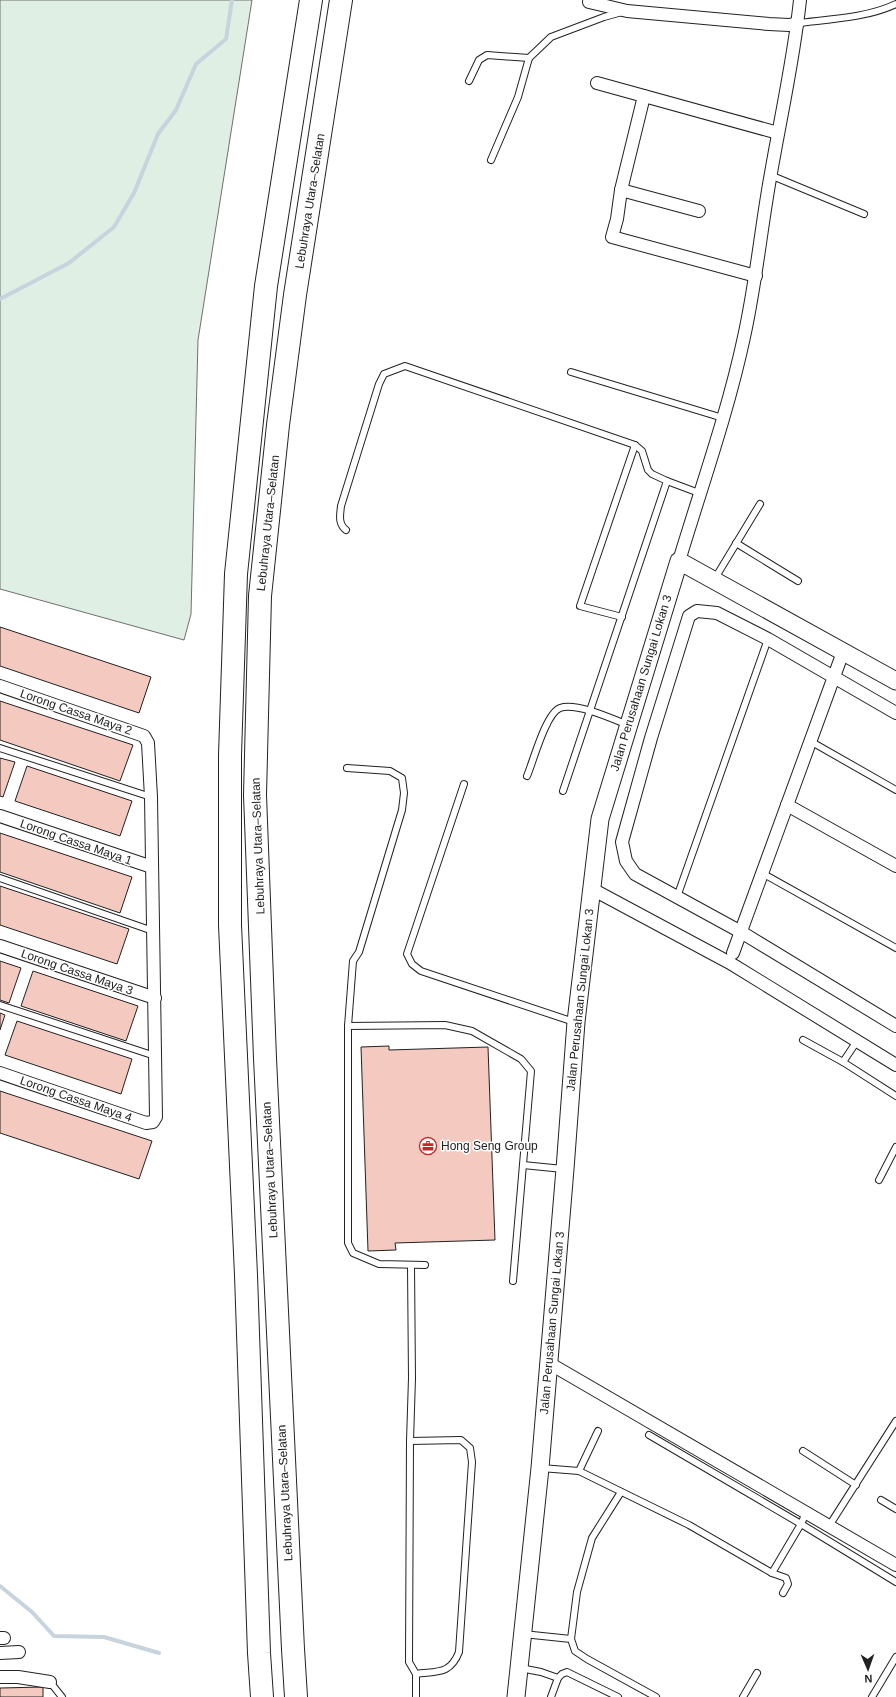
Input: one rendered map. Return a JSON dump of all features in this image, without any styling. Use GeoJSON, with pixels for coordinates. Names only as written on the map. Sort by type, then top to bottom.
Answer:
{"type":"FeatureCollection","features":[{"type":"Feature","properties":{"kind":"highway"},"geometry":{"type":"LineString","coordinates":[[259,1697],[259,1653],[246,1267],[230,925],[230,755],[236,574],[266,286],[311,0]]}},
{"type":"Feature","properties":{"kind":"highway","name":"Lebuhraya Utara–Selatan"},"geometry":{"type":"LineString","coordinates":[[296,1697],[266,1074],[255,795],[260,596],[278,425],[293,310],[341,0]]}},
{"type":"Feature","properties":{"kind":"highway"},"geometry":{"type":"LineString","coordinates":[[259,1653],[262,1697]]}},
{"type":"Feature","properties":{"kind":"main road"},"geometry":{"type":"LineString","coordinates":[[679,561],[896,681]]}},
{"type":"Feature","properties":{"kind":"main road","name":"Jalan Perusahaan Sungai Lokan 3"},"geometry":{"type":"LineString","coordinates":[[516,1697],[540,1468],[576,1022],[600,819],[679,561]]}},
{"type":"Feature","properties":{"kind":"street"},"geometry":{"type":"LineString","coordinates":[[679,561],[744,339],[756,276],[770,175],[798,23],[800,0]]}},
{"type":"Feature","properties":{"kind":"street"},"geometry":{"type":"LineString","coordinates":[[586,1],[627,11],[769,24],[789,25],[798,23]]}},
{"type":"Feature","properties":{"kind":"street"},"geometry":{"type":"LineString","coordinates":[[597,83],[778,133]]}},
{"type":"Feature","properties":{"kind":"street"},"geometry":{"type":"LineString","coordinates":[[644,96],[621,190],[617,219],[612,237],[756,276]]}},
{"type":"Feature","properties":{"kind":"street"},"geometry":{"type":"LineString","coordinates":[[621,190],[699,211]]}},
{"type":"Feature","properties":{"kind":"street"},"geometry":{"type":"LineString","coordinates":[[896,713],[768,639],[717,614],[697,611],[689,616],[651,738],[622,842],[626,861],[635,874],[741,932],[896,1026]]}},
{"type":"Feature","properties":{"kind":"street"},"geometry":{"type":"LineString","coordinates":[[731,958],[843,652]]}},
{"type":"Feature","properties":{"kind":"street","name":"Lorong Cassa Maya 2"},"geometry":{"type":"LineString","coordinates":[[0,686],[144,736],[148,743],[151,797]]}},
{"type":"Feature","properties":{"kind":"street"},"geometry":{"type":"LineString","coordinates":[[151,797],[155,1056]]}},
{"type":"Feature","properties":{"kind":"street"},"geometry":{"type":"LineString","coordinates":[[787,804],[896,866]]}},
{"type":"Feature","properties":{"kind":"street","name":"Lorong Cassa Maya 1"},"geometry":{"type":"LineString","coordinates":[[0,816],[152,868]]}},
{"type":"Feature","properties":{"kind":"street"},"geometry":{"type":"LineString","coordinates":[[592,889],[731,958],[857,1042],[896,1065]]}},
{"type":"Feature","properties":{"kind":"street","name":"Lorong Cassa Maya 3"},"geometry":{"type":"LineString","coordinates":[[0,946],[155,998]]}},
{"type":"Feature","properties":{"kind":"street","name":"Lorong Cassa Maya 4"},"geometry":{"type":"LineString","coordinates":[[0,1074],[146,1123],[153,1122],[156,1117],[155,1056]]}},
{"type":"Feature","properties":{"kind":"street"},"geometry":{"type":"LineString","coordinates":[[548,1362],[804,1518],[829,1526],[896,1565]]}},
{"type":"Feature","properties":{"kind":"street"},"geometry":{"type":"LineString","coordinates":[[0,1653],[19,1652]]}},
{"type":"Feature","properties":{"kind":"street"},"geometry":{"type":"LineString","coordinates":[[0,1677],[18,1677],[50,1682]]}},
{"type":"Feature","properties":{"kind":"lane"},"geometry":{"type":"LineString","coordinates":[[798,23],[880,11],[896,4]]}},
{"type":"Feature","properties":{"kind":"lane"},"geometry":{"type":"LineString","coordinates":[[491,160],[518,97],[529,58],[551,37],[604,17],[627,11]]}},
{"type":"Feature","properties":{"kind":"lane"},"geometry":{"type":"LineString","coordinates":[[469,81],[479,60],[487,55],[529,58]]}},
{"type":"Feature","properties":{"kind":"lane"},"geometry":{"type":"LineString","coordinates":[[770,175],[864,214]]}},
{"type":"Feature","properties":{"kind":"lane"},"geometry":{"type":"LineString","coordinates":[[346,530],[342,527],[340,519],[341,506],[379,384],[384,374],[405,366],[635,445],[642,451],[648,470],[652,474],[667,482],[699,494]]}},
{"type":"Feature","properties":{"kind":"lane"},"geometry":{"type":"LineString","coordinates":[[571,372],[722,418]]}},
{"type":"Feature","properties":{"kind":"lane"},"geometry":{"type":"LineString","coordinates":[[622,617],[580,606],[635,445]]}},
{"type":"Feature","properties":{"kind":"lane"},"geometry":{"type":"LineString","coordinates":[[563,791],[667,482]]}},
{"type":"Feature","properties":{"kind":"lane"},"geometry":{"type":"LineString","coordinates":[[714,580],[760,504]]}},
{"type":"Feature","properties":{"kind":"lane"},"geometry":{"type":"LineString","coordinates":[[736,543],[798,580]]}},
{"type":"Feature","properties":{"kind":"lane"},"geometry":{"type":"LineString","coordinates":[[677,897],[768,639]]}},
{"type":"Feature","properties":{"kind":"lane"},"geometry":{"type":"LineString","coordinates":[[527,776],[548,721],[555,711],[561,707],[576,707],[628,725]]}},
{"type":"Feature","properties":{"kind":"lane"},"geometry":{"type":"LineString","coordinates":[[810,741],[896,790]]}},
{"type":"Feature","properties":{"kind":"lane"},"geometry":{"type":"LineString","coordinates":[[0,748],[151,797]]}},
{"type":"Feature","properties":{"kind":"lane"},"geometry":{"type":"LineString","coordinates":[[347,768],[390,771],[402,778],[404,793],[402,810],[360,947],[353,962],[348,1026],[348,1243],[353,1253],[379,1264],[411,1266],[426,1265]]}},
{"type":"Feature","properties":{"kind":"lane"},"geometry":{"type":"LineString","coordinates":[[464,784],[407,954],[412,964],[422,971],[576,1022]]}},
{"type":"Feature","properties":{"kind":"lane"},"geometry":{"type":"LineString","coordinates":[[762,873],[896,948]]}},
{"type":"Feature","properties":{"kind":"lane"},"geometry":{"type":"LineString","coordinates":[[0,878],[153,931]]}},
{"type":"Feature","properties":{"kind":"lane"},"geometry":{"type":"LineString","coordinates":[[0,1005],[155,1056]]}},
{"type":"Feature","properties":{"kind":"lane"},"geometry":{"type":"LineString","coordinates":[[348,1026],[445,1025],[472,1031],[521,1060],[531,1071],[513,1281]]}},
{"type":"Feature","properties":{"kind":"lane"},"geometry":{"type":"LineString","coordinates":[[803,1040],[843,1062],[896,1096]]}},
{"type":"Feature","properties":{"kind":"lane"},"geometry":{"type":"LineString","coordinates":[[843,1062],[857,1042]]}},
{"type":"Feature","properties":{"kind":"lane"},"geometry":{"type":"LineString","coordinates":[[879,1180],[896,1147]]}},
{"type":"Feature","properties":{"kind":"lane"},"geometry":{"type":"LineString","coordinates":[[523,1165],[565,1169]]}},
{"type":"Feature","properties":{"kind":"lane"},"geometry":{"type":"LineString","coordinates":[[411,1266],[412,1378],[410,1441],[409,1662],[416,1674],[416,1697]]}},
{"type":"Feature","properties":{"kind":"lane"},"geometry":{"type":"LineString","coordinates":[[829,1526],[896,1421]]}},
{"type":"Feature","properties":{"kind":"lane"},"geometry":{"type":"LineString","coordinates":[[579,1471],[598,1431]]}},
{"type":"Feature","properties":{"kind":"lane"},"geometry":{"type":"LineString","coordinates":[[649,1435],[804,1518],[896,1582]]}},
{"type":"Feature","properties":{"kind":"lane"},"geometry":{"type":"LineString","coordinates":[[410,1441],[461,1440],[470,1448],[472,1462],[459,1652],[455,1663],[445,1670],[416,1674]]}},
{"type":"Feature","properties":{"kind":"lane"},"geometry":{"type":"LineString","coordinates":[[803,1451],[856,1485]]}},
{"type":"Feature","properties":{"kind":"lane"},"geometry":{"type":"LineString","coordinates":[[540,1468],[579,1471],[689,1525],[772,1573],[786,1578],[788,1584],[783,1593]]}},
{"type":"Feature","properties":{"kind":"lane"},"geometry":{"type":"LineString","coordinates":[[621,1492],[592,1538],[577,1592],[571,1639],[575,1651],[587,1660],[656,1697]]}},
{"type":"Feature","properties":{"kind":"lane"},"geometry":{"type":"LineString","coordinates":[[881,1500],[896,1509]]}},
{"type":"Feature","properties":{"kind":"lane"},"geometry":{"type":"LineString","coordinates":[[772,1573],[804,1518]]}},
{"type":"Feature","properties":{"kind":"lane"},"geometry":{"type":"LineString","coordinates":[[523,1634],[571,1639]]}},
{"type":"Feature","properties":{"kind":"lane"},"geometry":{"type":"LineString","coordinates":[[872,1697],[896,1657]]}},
{"type":"Feature","properties":{"kind":"lane"},"geometry":{"type":"LineString","coordinates":[[520,1668],[541,1672],[558,1678]]}},
{"type":"Feature","properties":{"kind":"lane"},"geometry":{"type":"LineString","coordinates":[[551,1697],[558,1678],[567,1672],[618,1697]]}},
{"type":"Feature","properties":{"kind":"lane"},"geometry":{"type":"LineString","coordinates":[[743,1697],[757,1672]]}},
{"type":"Feature","properties":{"kind":"lane"},"geometry":{"type":"LineString","coordinates":[[50,1682],[62,1697]]}},
{"type":"Feature","properties":{"kind":"green space"},"geometry":{"type":"Polygon","coordinates":[[[0,0],[252,0],[198,340],[191,614],[184,640],[0,589],[0,0]]]}},
{"type":"Feature","properties":{"kind":"building"},"geometry":{"type":"Polygon","coordinates":[[[0,627],[151,677],[139,713],[0,666],[0,627]]]}},
{"type":"Feature","properties":{"kind":"building"},"geometry":{"type":"Polygon","coordinates":[[[0,701],[133,745],[120,781],[0,740],[0,701]]]}},
{"type":"Feature","properties":{"kind":"building"},"geometry":{"type":"Polygon","coordinates":[[[0,758],[15,762],[3,797],[0,796],[0,758]]]}},
{"type":"Feature","properties":{"kind":"building"},"geometry":{"type":"Polygon","coordinates":[[[27,766],[132,801],[120,836],[15,801],[27,766]]]}},
{"type":"Feature","properties":{"kind":"building"},"geometry":{"type":"Polygon","coordinates":[[[0,833],[132,877],[120,913],[0,872],[0,833]]]}},
{"type":"Feature","properties":{"kind":"building"},"geometry":{"type":"Polygon","coordinates":[[[0,886],[129,929],[117,964],[0,925],[0,886]]]}},
{"type":"Feature","properties":{"kind":"building"},"geometry":{"type":"Polygon","coordinates":[[[0,961],[21,968],[9,1003],[0,1000],[0,961]]]}},
{"type":"Feature","properties":{"kind":"building"},"geometry":{"type":"Polygon","coordinates":[[[33,971],[138,1006],[126,1041],[21,1006],[33,971]]]}},
{"type":"Feature","properties":{"kind":"building"},"geometry":{"type":"Polygon","coordinates":[[[0,1013],[5,1015],[0,1030],[0,1013]]]}},
{"type":"Feature","properties":{"kind":"building"},"geometry":{"type":"Polygon","coordinates":[[[17,1021],[132,1059],[121,1094],[5,1055],[17,1021]]]}},
{"type":"Feature","properties":{"kind":"building","name":"Hong Seng Group"},"geometry":{"type":"Polygon","coordinates":[[[389,1046],[389,1050],[488,1047],[495,1240],[395,1243],[396,1250],[368,1251],[361,1047],[389,1046]]]}},
{"type":"Feature","properties":{"kind":"building"},"geometry":{"type":"Polygon","coordinates":[[[0,1091],[152,1141],[139,1179],[0,1133],[0,1091]]]}},
{"type":"Feature","properties":{"kind":"building"},"geometry":{"type":"Polygon","coordinates":[[[43,1687],[43,1697],[0,1697],[0,1688],[43,1687]]]}},
{"type":"Feature","properties":{"kind":"waterway"},"geometry":{"type":"LineString","coordinates":[[0,299],[69,263],[114,227],[134,193],[158,134],[176,110],[196,64],[226,39],[232,0]]}},
{"type":"Feature","properties":{"kind":"waterway"},"geometry":{"type":"LineString","coordinates":[[0,1586],[32,1612],[54,1636],[104,1637],[159,1653]]}},
{"type":"Feature","properties":{"kind":"place","name":"Hong Seng Group"},"geometry":{"type":"Point","coordinates":[428,1146]}}]}
